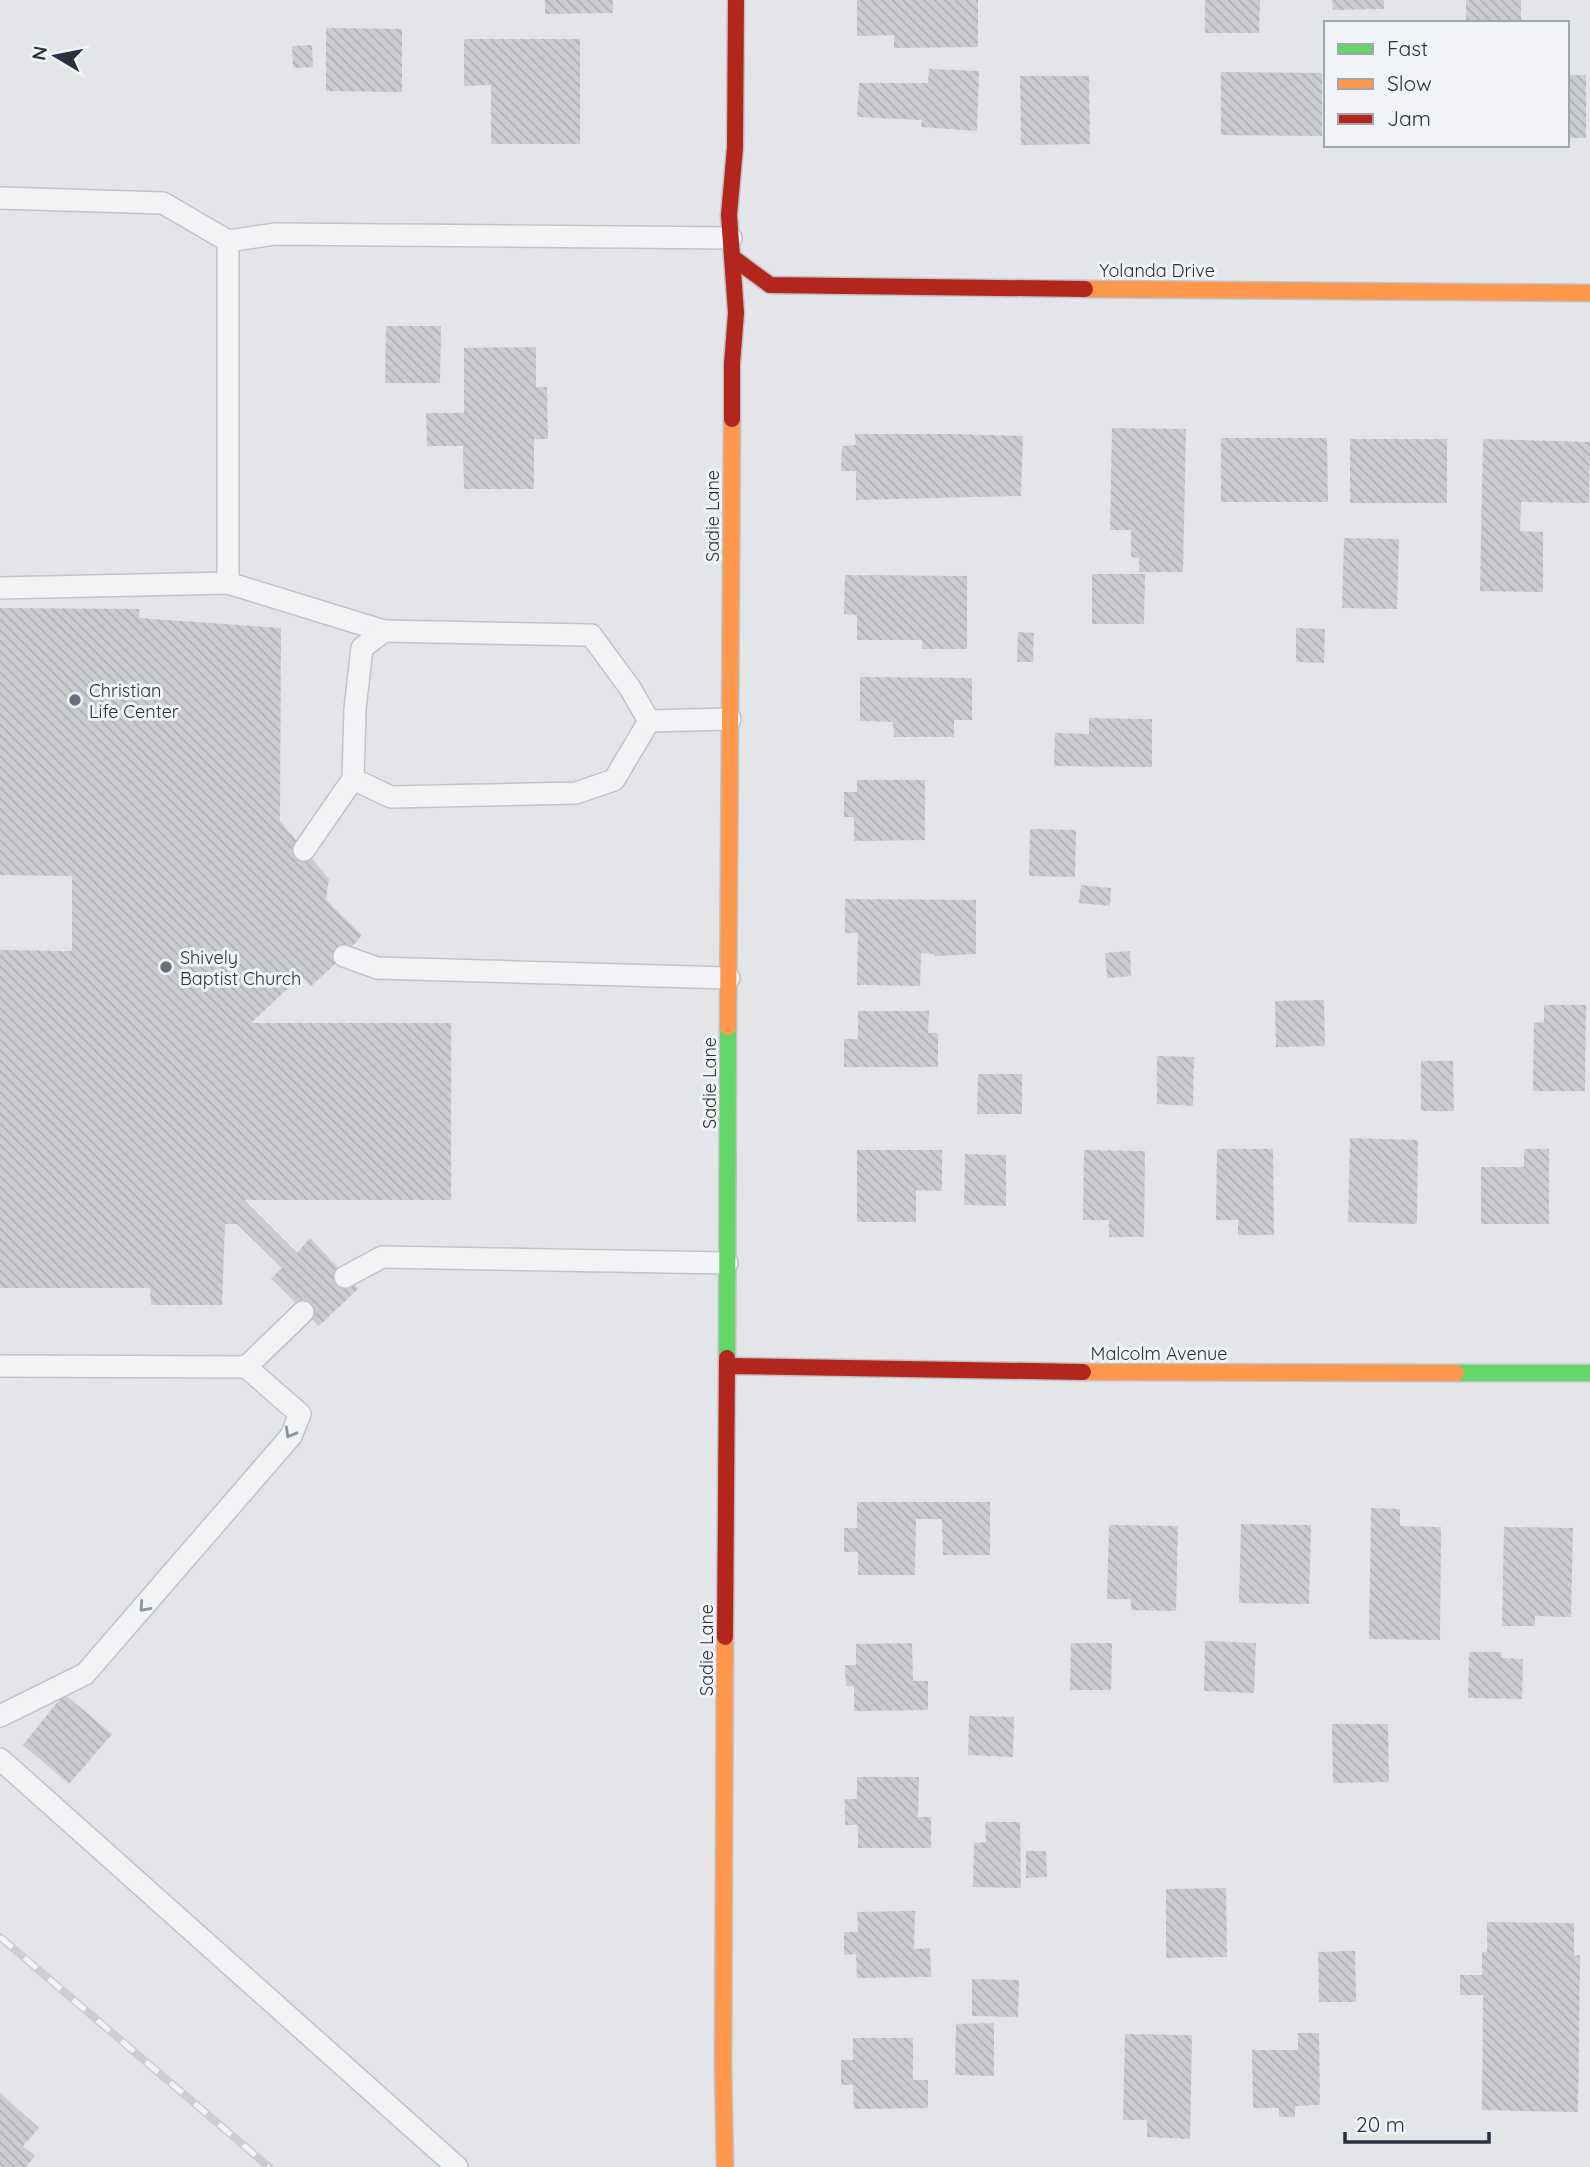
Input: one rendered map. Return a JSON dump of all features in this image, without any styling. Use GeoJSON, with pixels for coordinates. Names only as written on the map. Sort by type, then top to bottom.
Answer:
{"type":"FeatureCollection","features":[{"type":"Feature","properties":{"kind":"street","name":"Sadie Lane"},"geometry":{"type":"LineString","coordinates":[[725,2167],[723,2053],[732,364],[736,313],[729,215],[735,148],[736,0]]}},
{"type":"Feature","properties":{"kind":"street","name":"Yolanda Drive"},"geometry":{"type":"LineString","coordinates":[[732,247],[769,285],[1590,293]]}},
{"type":"Feature","properties":{"kind":"street","name":"Malcolm Avenue"},"geometry":{"type":"LineString","coordinates":[[727,1366],[1154,1373],[1590,1373]]}},
{"type":"Feature","properties":{"kind":"lane"},"geometry":{"type":"LineString","coordinates":[[0,198],[163,203],[228,241],[275,234],[732,247]]}},
{"type":"Feature","properties":{"kind":"lane"},"geometry":{"type":"LineString","coordinates":[[228,241],[229,583]]}},
{"type":"Feature","properties":{"kind":"lane"},"geometry":{"type":"LineString","coordinates":[[0,588],[229,583],[384,631],[591,635],[630,688],[649,721]]}},
{"type":"Feature","properties":{"kind":"lane"},"geometry":{"type":"LineString","coordinates":[[304,850],[353,779],[355,709],[362,648],[384,631]]}},
{"type":"Feature","properties":{"kind":"lane"},"geometry":{"type":"LineString","coordinates":[[649,721],[730,719]]}},
{"type":"Feature","properties":{"kind":"lane"},"geometry":{"type":"LineString","coordinates":[[353,779],[391,797],[576,793],[614,780],[649,721]]}},
{"type":"Feature","properties":{"kind":"lane"},"geometry":{"type":"LineString","coordinates":[[344,956],[377,968],[729,978]]}},
{"type":"Feature","properties":{"kind":"lane"},"geometry":{"type":"LineString","coordinates":[[345,1277],[382,1257],[727,1263]]}},
{"type":"Feature","properties":{"kind":"lane"},"geometry":{"type":"LineString","coordinates":[[246,1367],[303,1312]]}},
{"type":"Feature","properties":{"kind":"lane"},"geometry":{"type":"LineString","coordinates":[[0,1366],[246,1367],[300,1414],[291,1437],[85,1674],[0,1716]]}},
{"type":"Feature","properties":{"kind":"lane"},"geometry":{"type":"LineString","coordinates":[[0,1759],[457,2167]]}},
{"type":"Feature","properties":{"kind":"building"},"geometry":{"type":"Polygon","coordinates":[[[545,0],[613,0],[613,13],[545,14],[545,0]]]}},
{"type":"Feature","properties":{"kind":"building"},"geometry":{"type":"Polygon","coordinates":[[[857,0],[978,0],[978,47],[894,48],[894,35],[857,36],[857,0]]]}},
{"type":"Feature","properties":{"kind":"building"},"geometry":{"type":"Polygon","coordinates":[[[1205,0],[1260,0],[1259,33],[1205,33],[1205,0]]]}},
{"type":"Feature","properties":{"kind":"building"},"geometry":{"type":"Polygon","coordinates":[[[1332,0],[1384,0],[1384,9],[1333,10],[1332,0]]]}},
{"type":"Feature","properties":{"kind":"building"},"geometry":{"type":"Polygon","coordinates":[[[1466,0],[1521,0],[1521,21],[1466,21],[1466,0]]]}},
{"type":"Feature","properties":{"kind":"building"},"geometry":{"type":"Polygon","coordinates":[[[326,28],[402,29],[402,92],[326,91],[326,28]]]}},
{"type":"Feature","properties":{"kind":"building"},"geometry":{"type":"Polygon","coordinates":[[[464,39],[580,39],[580,144],[491,144],[491,85],[464,86],[464,39]]]}},
{"type":"Feature","properties":{"kind":"building"},"geometry":{"type":"Polygon","coordinates":[[[312,45],[313,67],[293,68],[292,46],[312,45]]]}},
{"type":"Feature","properties":{"kind":"building"},"geometry":{"type":"Polygon","coordinates":[[[929,69],[979,71],[977,131],[921,127],[922,120],[857,117],[859,83],[928,83],[929,69]]]}},
{"type":"Feature","properties":{"kind":"building"},"geometry":{"type":"Polygon","coordinates":[[[1221,72],[1322,73],[1322,136],[1221,135],[1221,72]]]}},
{"type":"Feature","properties":{"kind":"building"},"geometry":{"type":"Polygon","coordinates":[[[1569,75],[1586,75],[1586,138],[1569,138],[1569,75]]]}},
{"type":"Feature","properties":{"kind":"building"},"geometry":{"type":"Polygon","coordinates":[[[1020,76],[1089,76],[1090,144],[1021,145],[1020,76]]]}},
{"type":"Feature","properties":{"kind":"building"},"geometry":{"type":"Polygon","coordinates":[[[386,326],[441,326],[440,383],[385,383],[386,326]]]}},
{"type":"Feature","properties":{"kind":"building"},"geometry":{"type":"Polygon","coordinates":[[[536,347],[536,387],[547,387],[548,439],[534,439],[534,489],[464,489],[463,446],[427,446],[426,413],[464,413],[464,348],[536,347]]]}},
{"type":"Feature","properties":{"kind":"building"},"geometry":{"type":"Polygon","coordinates":[[[1112,428],[1186,429],[1183,572],[1139,572],[1139,558],[1131,557],[1131,530],[1110,530],[1112,428]]]}},
{"type":"Feature","properties":{"kind":"building"},"geometry":{"type":"Polygon","coordinates":[[[855,434],[1023,436],[1021,496],[856,500],[856,471],[841,471],[842,446],[856,445],[855,434]]]}},
{"type":"Feature","properties":{"kind":"building"},"geometry":{"type":"Polygon","coordinates":[[[1221,438],[1327,438],[1328,502],[1221,502],[1221,438]]]}},
{"type":"Feature","properties":{"kind":"building"},"geometry":{"type":"Polygon","coordinates":[[[1350,439],[1447,439],[1447,503],[1350,503],[1350,439]]]}},
{"type":"Feature","properties":{"kind":"building"},"geometry":{"type":"Polygon","coordinates":[[[1483,439],[1590,442],[1589,503],[1521,502],[1520,531],[1543,532],[1543,592],[1480,591],[1483,439]]]}},
{"type":"Feature","properties":{"kind":"building"},"geometry":{"type":"Polygon","coordinates":[[[1344,538],[1399,539],[1397,609],[1342,608],[1344,538]]]}},
{"type":"Feature","properties":{"kind":"building"},"geometry":{"type":"Polygon","coordinates":[[[1092,574],[1145,574],[1144,624],[1092,624],[1092,574]]]}},
{"type":"Feature","properties":{"kind":"building"},"geometry":{"type":"Polygon","coordinates":[[[845,575],[967,576],[967,649],[922,649],[922,640],[857,640],[857,615],[844,614],[845,575]]]}},
{"type":"Feature","properties":{"kind":"building","name":"Shively Baptist Church"},"geometry":{"type":"Polygon","coordinates":[[[0,608],[139,609],[139,618],[281,628],[280,821],[329,879],[326,900],[362,935],[344,956],[311,986],[301,976],[251,1023],[451,1023],[451,1200],[244,1200],[297,1253],[310,1238],[358,1289],[319,1326],[271,1278],[282,1268],[237,1224],[225,1224],[222,1305],[151,1305],[150,1288],[0,1288],[0,950],[72,951],[72,876],[0,875],[0,608]]]}},
{"type":"Feature","properties":{"kind":"building"},"geometry":{"type":"Polygon","coordinates":[[[1296,628],[1325,629],[1324,663],[1296,662],[1296,628]]]}},
{"type":"Feature","properties":{"kind":"building"},"geometry":{"type":"Polygon","coordinates":[[[1018,632],[1034,633],[1033,662],[1017,662],[1018,632]]]}},
{"type":"Feature","properties":{"kind":"building"},"geometry":{"type":"Polygon","coordinates":[[[860,677],[972,678],[972,720],[954,720],[954,737],[894,737],[893,722],[860,721],[860,677]]]}},
{"type":"Feature","properties":{"kind":"building"},"geometry":{"type":"Polygon","coordinates":[[[1089,718],[1152,719],[1152,767],[1054,766],[1055,733],[1089,734],[1089,718]]]}},
{"type":"Feature","properties":{"kind":"building"},"geometry":{"type":"Polygon","coordinates":[[[857,780],[925,780],[925,840],[854,841],[854,817],[844,817],[844,792],[857,792],[857,780]]]}},
{"type":"Feature","properties":{"kind":"building"},"geometry":{"type":"Polygon","coordinates":[[[1030,829],[1076,830],[1075,877],[1029,876],[1030,829]]]}},
{"type":"Feature","properties":{"kind":"building"},"geometry":{"type":"Polygon","coordinates":[[[1081,885],[1111,888],[1110,906],[1079,903],[1081,885]]]}},
{"type":"Feature","properties":{"kind":"building"},"geometry":{"type":"Polygon","coordinates":[[[845,899],[976,900],[976,954],[935,956],[921,953],[920,986],[857,985],[858,933],[845,933],[845,899]]]}},
{"type":"Feature","properties":{"kind":"building"},"geometry":{"type":"Polygon","coordinates":[[[1130,951],[1131,976],[1107,978],[1105,953],[1130,951]]]}},
{"type":"Feature","properties":{"kind":"building"},"geometry":{"type":"Polygon","coordinates":[[[1324,1000],[1325,1046],[1276,1047],[1275,1001],[1324,1000]]]}},
{"type":"Feature","properties":{"kind":"building"},"geometry":{"type":"Polygon","coordinates":[[[1544,1005],[1586,1005],[1585,1091],[1533,1091],[1534,1023],[1544,1022],[1544,1005]]]}},
{"type":"Feature","properties":{"kind":"building"},"geometry":{"type":"Polygon","coordinates":[[[858,1011],[929,1011],[928,1033],[938,1033],[938,1067],[844,1067],[844,1039],[858,1039],[858,1011]]]}},
{"type":"Feature","properties":{"kind":"building"},"geometry":{"type":"Polygon","coordinates":[[[1157,1056],[1194,1057],[1193,1106],[1157,1104],[1157,1056]]]}},
{"type":"Feature","properties":{"kind":"building"},"geometry":{"type":"Polygon","coordinates":[[[1421,1061],[1453,1061],[1454,1111],[1421,1111],[1421,1061]]]}},
{"type":"Feature","properties":{"kind":"building"},"geometry":{"type":"Polygon","coordinates":[[[978,1074],[1022,1074],[1022,1114],[977,1114],[978,1074]]]}},
{"type":"Feature","properties":{"kind":"building"},"geometry":{"type":"Polygon","coordinates":[[[1350,1138],[1418,1140],[1417,1224],[1348,1222],[1350,1138]]]}},
{"type":"Feature","properties":{"kind":"building"},"geometry":{"type":"Polygon","coordinates":[[[1217,1149],[1273,1149],[1274,1235],[1238,1235],[1238,1220],[1216,1220],[1217,1149]]]}},
{"type":"Feature","properties":{"kind":"building"},"geometry":{"type":"Polygon","coordinates":[[[1524,1149],[1549,1149],[1549,1224],[1481,1224],[1481,1167],[1524,1167],[1524,1149]]]}},
{"type":"Feature","properties":{"kind":"building"},"geometry":{"type":"Polygon","coordinates":[[[857,1150],[942,1150],[942,1191],[916,1190],[916,1222],[857,1222],[857,1150]]]}},
{"type":"Feature","properties":{"kind":"building"},"geometry":{"type":"Polygon","coordinates":[[[1084,1150],[1145,1151],[1144,1237],[1109,1237],[1109,1220],[1083,1220],[1084,1150]]]}},
{"type":"Feature","properties":{"kind":"building"},"geometry":{"type":"Polygon","coordinates":[[[965,1154],[1006,1155],[1006,1206],[964,1205],[965,1154]]]}},
{"type":"Feature","properties":{"kind":"building"},"geometry":{"type":"Polygon","coordinates":[[[857,1502],[990,1502],[990,1555],[943,1555],[942,1519],[916,1519],[915,1575],[858,1575],[858,1552],[844,1552],[844,1528],[857,1528],[857,1502]]]}},
{"type":"Feature","properties":{"kind":"building"},"geometry":{"type":"Polygon","coordinates":[[[1371,1508],[1400,1509],[1400,1526],[1441,1527],[1440,1640],[1369,1639],[1371,1508]]]}},
{"type":"Feature","properties":{"kind":"building"},"geometry":{"type":"Polygon","coordinates":[[[1241,1524],[1311,1525],[1309,1604],[1239,1603],[1241,1524]]]}},
{"type":"Feature","properties":{"kind":"building"},"geometry":{"type":"Polygon","coordinates":[[[1109,1525],[1178,1526],[1176,1611],[1131,1610],[1131,1599],[1107,1599],[1109,1525]]]}},
{"type":"Feature","properties":{"kind":"building"},"geometry":{"type":"Polygon","coordinates":[[[1504,1527],[1573,1528],[1571,1617],[1535,1616],[1535,1626],[1502,1626],[1504,1527]]]}},
{"type":"Feature","properties":{"kind":"building"},"geometry":{"type":"Polygon","coordinates":[[[1205,1641],[1256,1643],[1254,1693],[1204,1691],[1205,1641]]]}},
{"type":"Feature","properties":{"kind":"building"},"geometry":{"type":"Polygon","coordinates":[[[912,1643],[913,1681],[928,1681],[928,1710],[854,1711],[854,1686],[846,1686],[845,1665],[856,1665],[856,1644],[912,1643]]]}},
{"type":"Feature","properties":{"kind":"building"},"geometry":{"type":"Polygon","coordinates":[[[1071,1643],[1112,1643],[1111,1690],[1070,1690],[1071,1643]]]}},
{"type":"Feature","properties":{"kind":"building"},"geometry":{"type":"Polygon","coordinates":[[[1469,1652],[1501,1652],[1501,1658],[1523,1659],[1522,1699],[1468,1698],[1469,1652]]]}},
{"type":"Feature","properties":{"kind":"building"},"geometry":{"type":"Polygon","coordinates":[[[64,1694],[112,1734],[69,1784],[23,1745],[64,1694]]]}},
{"type":"Feature","properties":{"kind":"building"},"geometry":{"type":"Polygon","coordinates":[[[969,1716],[1014,1717],[1013,1757],[968,1755],[969,1716]]]}},
{"type":"Feature","properties":{"kind":"building"},"geometry":{"type":"Polygon","coordinates":[[[1332,1724],[1388,1724],[1389,1782],[1333,1783],[1332,1724]]]}},
{"type":"Feature","properties":{"kind":"building"},"geometry":{"type":"Polygon","coordinates":[[[857,1777],[919,1777],[918,1817],[931,1817],[931,1848],[858,1848],[858,1825],[845,1825],[845,1799],[857,1799],[857,1777]]]}},
{"type":"Feature","properties":{"kind":"building"},"geometry":{"type":"Polygon","coordinates":[[[985,1822],[1020,1822],[1021,1888],[973,1887],[974,1843],[986,1842],[985,1822]]]}},
{"type":"Feature","properties":{"kind":"building"},"geometry":{"type":"Polygon","coordinates":[[[1026,1851],[1046,1851],[1047,1877],[1026,1878],[1026,1851]]]}},
{"type":"Feature","properties":{"kind":"building"},"geometry":{"type":"Polygon","coordinates":[[[1226,1888],[1227,1957],[1166,1958],[1166,1889],[1226,1888]]]}},
{"type":"Feature","properties":{"kind":"building"},"geometry":{"type":"Polygon","coordinates":[[[915,1911],[914,1949],[930,1948],[931,1977],[857,1978],[856,1954],[844,1955],[844,1932],[858,1932],[857,1912],[915,1911]]]}},
{"type":"Feature","properties":{"kind":"building"},"geometry":{"type":"Polygon","coordinates":[[[1487,1922],[1574,1923],[1574,1956],[1580,1955],[1578,2112],[1482,2110],[1483,1995],[1460,1995],[1460,1975],[1482,1975],[1482,1952],[1487,1952],[1487,1922]]]}},
{"type":"Feature","properties":{"kind":"building"},"geometry":{"type":"Polygon","coordinates":[[[1355,1951],[1356,2002],[1319,2002],[1318,1952],[1355,1951]]]}},
{"type":"Feature","properties":{"kind":"building"},"geometry":{"type":"Polygon","coordinates":[[[972,1979],[1019,1980],[1018,2017],[972,2016],[972,1979]]]}},
{"type":"Feature","properties":{"kind":"building"},"geometry":{"type":"Polygon","coordinates":[[[994,2023],[994,2076],[955,2075],[956,2024],[994,2023]]]}},
{"type":"Feature","properties":{"kind":"building"},"geometry":{"type":"Polygon","coordinates":[[[1298,2033],[1319,2033],[1320,2105],[1295,2106],[1295,2117],[1279,2117],[1279,2108],[1253,2108],[1252,2050],[1298,2050],[1298,2033]]]}},
{"type":"Feature","properties":{"kind":"building"},"geometry":{"type":"Polygon","coordinates":[[[1125,2034],[1192,2035],[1190,2139],[1147,2137],[1147,2120],[1123,2120],[1125,2034]]]}},
{"type":"Feature","properties":{"kind":"building"},"geometry":{"type":"Polygon","coordinates":[[[853,2038],[913,2038],[913,2080],[928,2080],[928,2108],[854,2109],[853,2085],[841,2085],[841,2060],[853,2060],[853,2038]]]}},
{"type":"Feature","properties":{"kind":"building"},"geometry":{"type":"Polygon","coordinates":[[[0,2093],[39,2128],[23,2146],[35,2156],[26,2167],[0,2165],[0,2093]]]}},
{"type":"Feature","properties":{"kind":"railway"},"geometry":{"type":"LineString","coordinates":[[0,1937],[269,2167]]}},
{"type":"Feature","properties":{"kind":"traffic: fast"},"geometry":{"type":"LineString","coordinates":[[727,1358],[728,1027]]}},
{"type":"Feature","properties":{"kind":"traffic: fast"},"geometry":{"type":"LineString","coordinates":[[1456,1373],[1590,1373]]}},
{"type":"Feature","properties":{"kind":"traffic: slow"},"geometry":{"type":"LineString","coordinates":[[1085,289],[1590,293]]}},
{"type":"Feature","properties":{"kind":"traffic: slow"},"geometry":{"type":"LineString","coordinates":[[728,1027],[732,419]]}},
{"type":"Feature","properties":{"kind":"traffic: slow"},"geometry":{"type":"LineString","coordinates":[[1083,1372],[1456,1373]]}},
{"type":"Feature","properties":{"kind":"traffic: slow"},"geometry":{"type":"LineString","coordinates":[[725,1637],[725,2167]]}},
{"type":"Feature","properties":{"kind":"traffic: jam"},"geometry":{"type":"LineString","coordinates":[[732,419],[736,313],[729,215],[735,148],[736,0]]}},
{"type":"Feature","properties":{"kind":"traffic: jam"},"geometry":{"type":"LineString","coordinates":[[732,257],[770,285],[1085,289]]}},
{"type":"Feature","properties":{"kind":"traffic: jam"},"geometry":{"type":"LineString","coordinates":[[725,1637],[727,1358]]}},
{"type":"Feature","properties":{"kind":"traffic: jam"},"geometry":{"type":"LineString","coordinates":[[727,1366],[1083,1372]]}},
{"type":"Feature","properties":{"kind":"place","name":"Christian Life Center"},"geometry":{"type":"Point","coordinates":[75,700]}},
{"type":"Feature","properties":{"kind":"place","name":"Shively Baptist Church"},"geometry":{"type":"Point","coordinates":[166,967]}}]}
